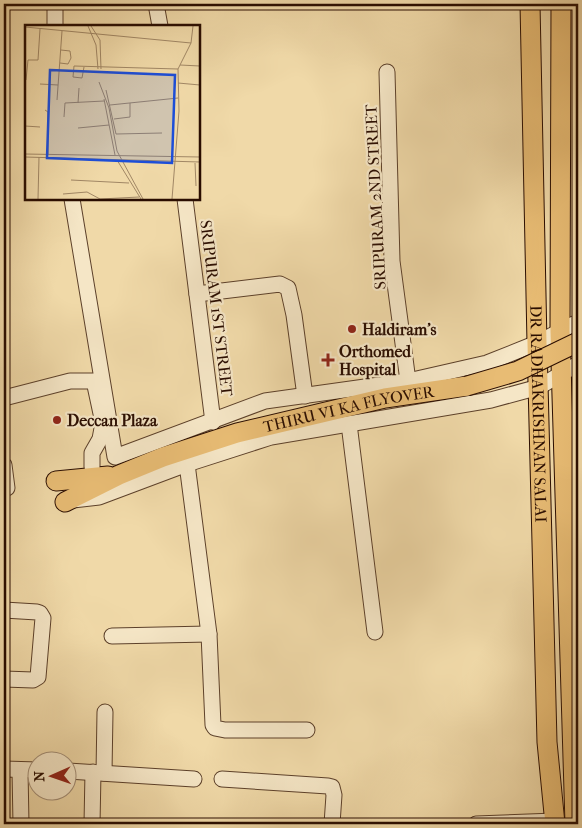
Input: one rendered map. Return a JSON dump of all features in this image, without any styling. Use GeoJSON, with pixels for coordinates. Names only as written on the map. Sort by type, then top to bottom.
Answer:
{"type":"FeatureCollection","features":[{"type":"Feature","properties":{"kind":"main road","name":"DR RADHAKRISHNAN SALAI"},"geometry":{"type":"LineString","coordinates":[[530,4],[547,742],[555,822]]}},
{"type":"Feature","properties":{"kind":"main road","name":"DR RADHAKRISHNAN SALAI"},"geometry":{"type":"LineString","coordinates":[[561,4],[560,330],[576,730],[575,824]]}},
{"type":"Feature","properties":{"kind":"main road","name":"THIRU VI KA FLYOVER"},"geometry":{"type":"LineString","coordinates":[[56,481],[163,457],[274,423],[385,398],[467,386],[518,371],[578,342]]}},
{"type":"Feature","properties":{"kind":"main road","name":"THIRU VI KA FLYOVER"},"geometry":{"type":"LineString","coordinates":[[64,502],[117,466]]}},
{"type":"Feature","properties":{"kind":"street"},"geometry":{"type":"LineString","coordinates":[[55,4],[55,25]]}},
{"type":"Feature","properties":{"kind":"street"},"geometry":{"type":"LineString","coordinates":[[156,4],[160,25]]}},
{"type":"Feature","properties":{"kind":"street","name":"SRIPURAM 2ND STREET"},"geometry":{"type":"LineString","coordinates":[[387,72],[392,261],[408,381]]}},
{"type":"Feature","properties":{"kind":"street"},"geometry":{"type":"LineString","coordinates":[[72,200],[117,466],[143,446],[265,402],[408,381],[487,363],[537,343],[578,322]]}},
{"type":"Feature","properties":{"kind":"street","name":"SRIPURAM 1ST STREET"},"geometry":{"type":"LineString","coordinates":[[185,200],[213,422]]}},
{"type":"Feature","properties":{"kind":"street"},"geometry":{"type":"LineString","coordinates":[[198,294],[280,284],[288,288],[294,315],[305,396]]}},
{"type":"Feature","properties":{"kind":"street"},"geometry":{"type":"LineString","coordinates":[[64,502],[99,497],[187,464],[271,438],[492,400],[538,387],[578,364]]}},
{"type":"Feature","properties":{"kind":"street"},"geometry":{"type":"LineString","coordinates":[[4,398],[70,381],[94,381],[103,423],[100,439],[92,453],[92,467]]}},
{"type":"Feature","properties":{"kind":"street"},"geometry":{"type":"LineString","coordinates":[[349,424],[375,632]]}},
{"type":"Feature","properties":{"kind":"street"},"geometry":{"type":"LineString","coordinates":[[187,464],[209,634],[212,721],[215,728],[225,730],[307,730]]}},
{"type":"Feature","properties":{"kind":"street"},"geometry":{"type":"LineString","coordinates":[[4,465],[7,488]]}},
{"type":"Feature","properties":{"kind":"street"},"geometry":{"type":"LineString","coordinates":[[4,610],[37,612],[43,618],[38,677],[33,680],[4,679]]}},
{"type":"Feature","properties":{"kind":"street"},"geometry":{"type":"LineString","coordinates":[[112,636],[209,634]]}},
{"type":"Feature","properties":{"kind":"street"},"geometry":{"type":"LineString","coordinates":[[92,824],[105,712]]}},
{"type":"Feature","properties":{"kind":"street"},"geometry":{"type":"LineString","coordinates":[[4,769],[28,770]]}},
{"type":"Feature","properties":{"kind":"street"},"geometry":{"type":"LineString","coordinates":[[20,770],[21,824]]}},
{"type":"Feature","properties":{"kind":"street"},"geometry":{"type":"LineString","coordinates":[[78,772],[194,779]]}},
{"type":"Feature","properties":{"kind":"street"},"geometry":{"type":"LineString","coordinates":[[222,780],[332,787],[334,795],[332,824]]}},
{"type":"Feature","properties":{"kind":"street"},"geometry":{"type":"LineString","coordinates":[[476,824],[555,822]]}},
{"type":"Feature","properties":{"kind":"place","name":"Haldiram's"},"geometry":{"type":"Point","coordinates":[352,329]}},
{"type":"Feature","properties":{"kind":"place","name":"Orthomed Hospital"},"geometry":{"type":"Point","coordinates":[328,360]}},
{"type":"Feature","properties":{"kind":"place","name":"Deccan Plaza"},"geometry":{"type":"Point","coordinates":[57,420]}}]}
